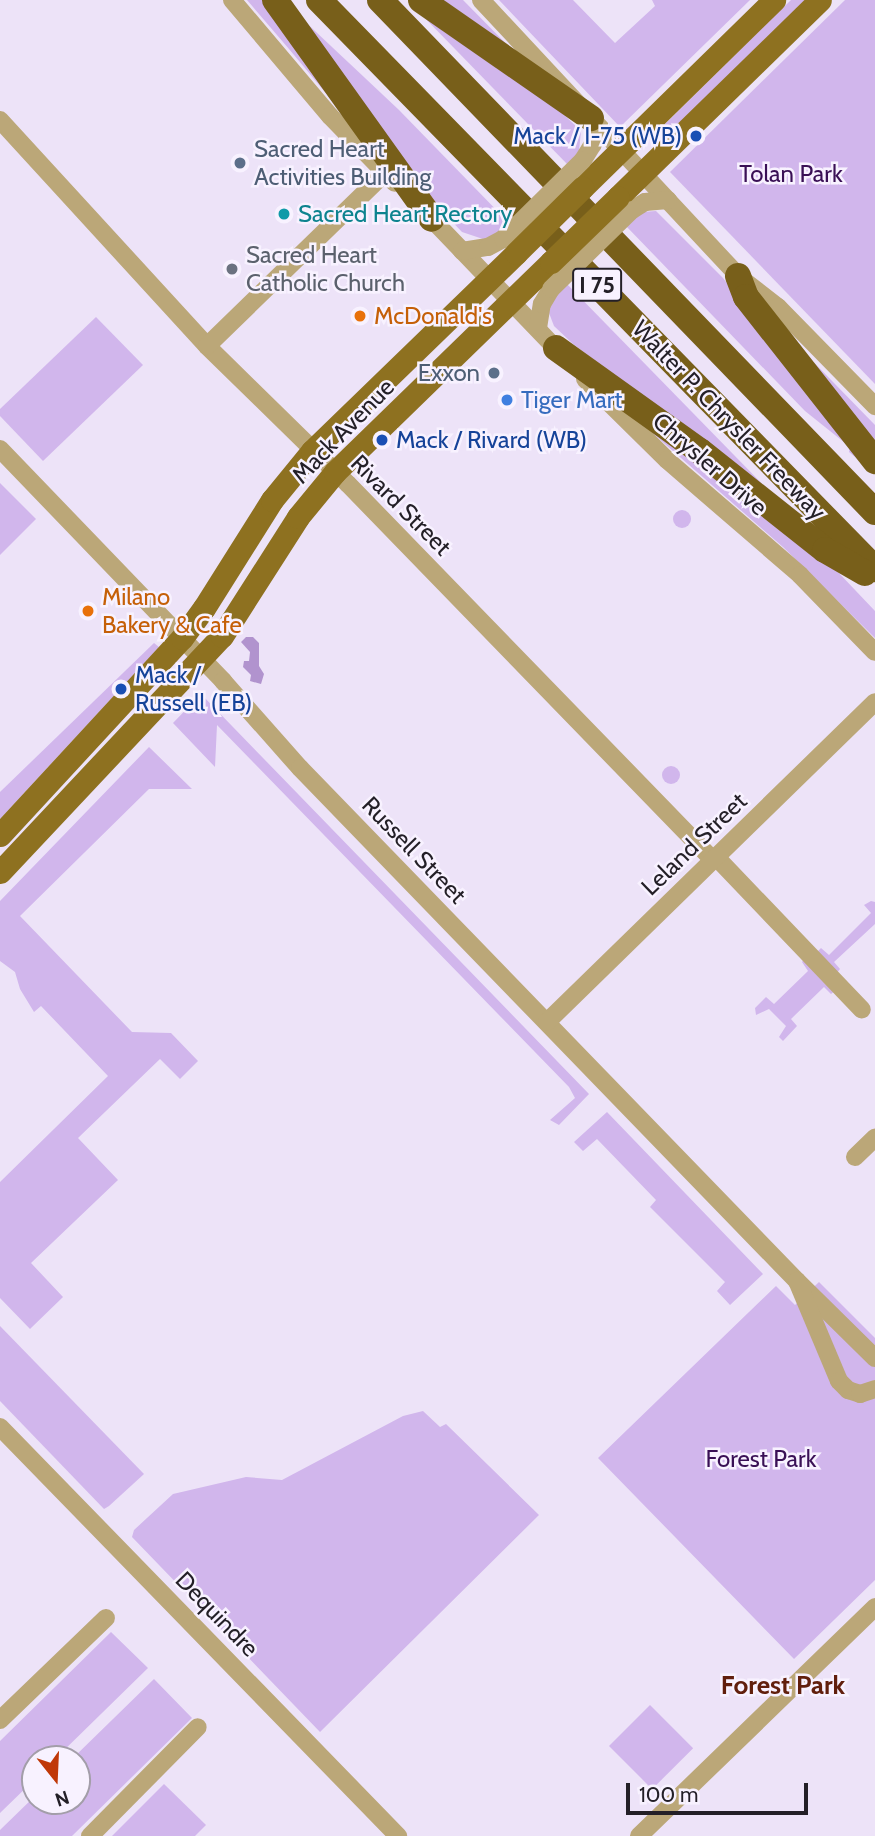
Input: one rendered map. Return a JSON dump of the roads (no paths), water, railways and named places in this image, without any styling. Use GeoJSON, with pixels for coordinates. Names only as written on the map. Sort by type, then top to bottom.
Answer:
{"type":"FeatureCollection","features":[{"type":"Feature","properties":{"kind":"highway"},"geometry":{"type":"LineString","coordinates":[[275,0],[432,219]]}},
{"type":"Feature","properties":{"kind":"highway","name":"Walter P. Chrysler Freeway"},"geometry":{"type":"LineString","coordinates":[[319,0],[875,569]]}},
{"type":"Feature","properties":{"kind":"highway","name":"Walter P. Chrysler Freeway"},"geometry":{"type":"LineString","coordinates":[[380,0],[875,512]]}},
{"type":"Feature","properties":{"kind":"highway"},"geometry":{"type":"LineString","coordinates":[[421,0],[594,121]]}},
{"type":"Feature","properties":{"kind":"highway"},"geometry":{"type":"LineString","coordinates":[[738,276],[746,297],[875,461]]}},
{"type":"Feature","properties":{"kind":"highway"},"geometry":{"type":"LineString","coordinates":[[556,348],[700,451],[825,550],[875,579]]}},
{"type":"Feature","properties":{"kind":"main road","name":"Mack Avenue"},"geometry":{"type":"LineString","coordinates":[[0,835],[182,638],[215,591],[276,493],[312,451],[489,279],[509,246],[590,167],[621,150],[774,0]]}},
{"type":"Feature","properties":{"kind":"main road","name":"Mack Avenue"},"geometry":{"type":"LineString","coordinates":[[3,864],[202,659],[241,608],[298,517],[335,472],[511,301],[544,282],[625,204],[642,171],[820,0]]}},
{"type":"Feature","properties":{"kind":"main road"},"geometry":{"type":"LineString","coordinates":[[640,131],[662,152]]}},
{"type":"Feature","properties":{"kind":"main road"},"geometry":{"type":"LineString","coordinates":[[467,300],[489,322]]}},
{"type":"Feature","properties":{"kind":"main road"},"geometry":{"type":"LineString","coordinates":[[276,493],[291,502],[298,517]]}},
{"type":"Feature","properties":{"kind":"main road"},"geometry":{"type":"LineString","coordinates":[[215,591],[225,607],[241,608]]}},
{"type":"Feature","properties":{"kind":"main road"},"geometry":{"type":"LineString","coordinates":[[148,672],[163,668],[171,674],[174,682],[171,692]]}},
{"type":"Feature","properties":{"kind":"street","name":"Chrysler Drive"},"geometry":{"type":"LineString","coordinates":[[232,0],[330,116],[538,328],[622,418],[800,575],[875,652]]}},
{"type":"Feature","properties":{"kind":"street"},"geometry":{"type":"LineString","coordinates":[[481,0],[738,276],[778,307],[875,406]]}},
{"type":"Feature","properties":{"kind":"street"},"geometry":{"type":"LineString","coordinates":[[590,167],[594,121]]}},
{"type":"Feature","properties":{"kind":"street","name":"Rivard Street"},"geometry":{"type":"LineString","coordinates":[[4,131],[207,345],[862,1010]]}},
{"type":"Feature","properties":{"kind":"street"},"geometry":{"type":"LineString","coordinates":[[207,345],[385,173]]}},
{"type":"Feature","properties":{"kind":"street"},"geometry":{"type":"LineString","coordinates":[[625,204],[668,200]]}},
{"type":"Feature","properties":{"kind":"street"},"geometry":{"type":"LineString","coordinates":[[462,251],[509,246]]}},
{"type":"Feature","properties":{"kind":"street"},"geometry":{"type":"LineString","coordinates":[[538,328],[544,282]]}},
{"type":"Feature","properties":{"kind":"street","name":"Russell Street"},"geometry":{"type":"LineString","coordinates":[[0,449],[202,659],[300,768],[797,1281],[875,1358]]}},
{"type":"Feature","properties":{"kind":"street","name":"Leland Street"},"geometry":{"type":"LineString","coordinates":[[547,1022],[875,702]]}},
{"type":"Feature","properties":{"kind":"street"},"geometry":{"type":"LineString","coordinates":[[855,1157],[875,1138]]}},
{"type":"Feature","properties":{"kind":"street","name":"Russell Street"},"geometry":{"type":"LineString","coordinates":[[797,1281],[839,1381],[848,1390],[860,1394],[875,1389]]}},
{"type":"Feature","properties":{"kind":"street","name":"Dequindre"},"geometry":{"type":"LineString","coordinates":[[0,1427],[398,1836]]}},
{"type":"Feature","properties":{"kind":"street"},"geometry":{"type":"LineString","coordinates":[[639,1836],[875,1607]]}},
{"type":"Feature","properties":{"kind":"street"},"geometry":{"type":"LineString","coordinates":[[0,1720],[106,1618]]}},
{"type":"Feature","properties":{"kind":"street"},"geometry":{"type":"LineString","coordinates":[[90,1836],[198,1727]]}},
{"type":"Feature","properties":{"kind":"place","name":"Mack / I-75 (WB)"},"geometry":{"type":"Point","coordinates":[696,136]}},
{"type":"Feature","properties":{"kind":"place","name":"Sacred Heart Activities Building"},"geometry":{"type":"Point","coordinates":[240,163]}},
{"type":"Feature","properties":{"kind":"place","name":"Sacred Heart Rectory"},"geometry":{"type":"Point","coordinates":[284,214]}},
{"type":"Feature","properties":{"kind":"place","name":"Sacred Heart Catholic Church"},"geometry":{"type":"Point","coordinates":[232,269]}},
{"type":"Feature","properties":{"kind":"place","name":"McDonald's"},"geometry":{"type":"Point","coordinates":[360,316]}},
{"type":"Feature","properties":{"kind":"place","name":"Exxon"},"geometry":{"type":"Point","coordinates":[494,373]}},
{"type":"Feature","properties":{"kind":"place","name":"Tiger Mart"},"geometry":{"type":"Point","coordinates":[507,400]}},
{"type":"Feature","properties":{"kind":"place","name":"Mack / Rivard (WB)"},"geometry":{"type":"Point","coordinates":[382,440]}},
{"type":"Feature","properties":{"kind":"place","name":"Milano Bakery & Cafe"},"geometry":{"type":"Point","coordinates":[88,611]}},
{"type":"Feature","properties":{"kind":"place","name":"Mack / Russell (EB)"},"geometry":{"type":"Point","coordinates":[121,689]}},
{"type":"Feature","properties":{"kind":"district","name":"Forest Park"},"geometry":{"type":"Point","coordinates":[783,1686]}},
{"type":"Feature","properties":{"kind":"park label","name":"Tolan Park"},"geometry":{"type":"Point","coordinates":[791,174]}}]}
